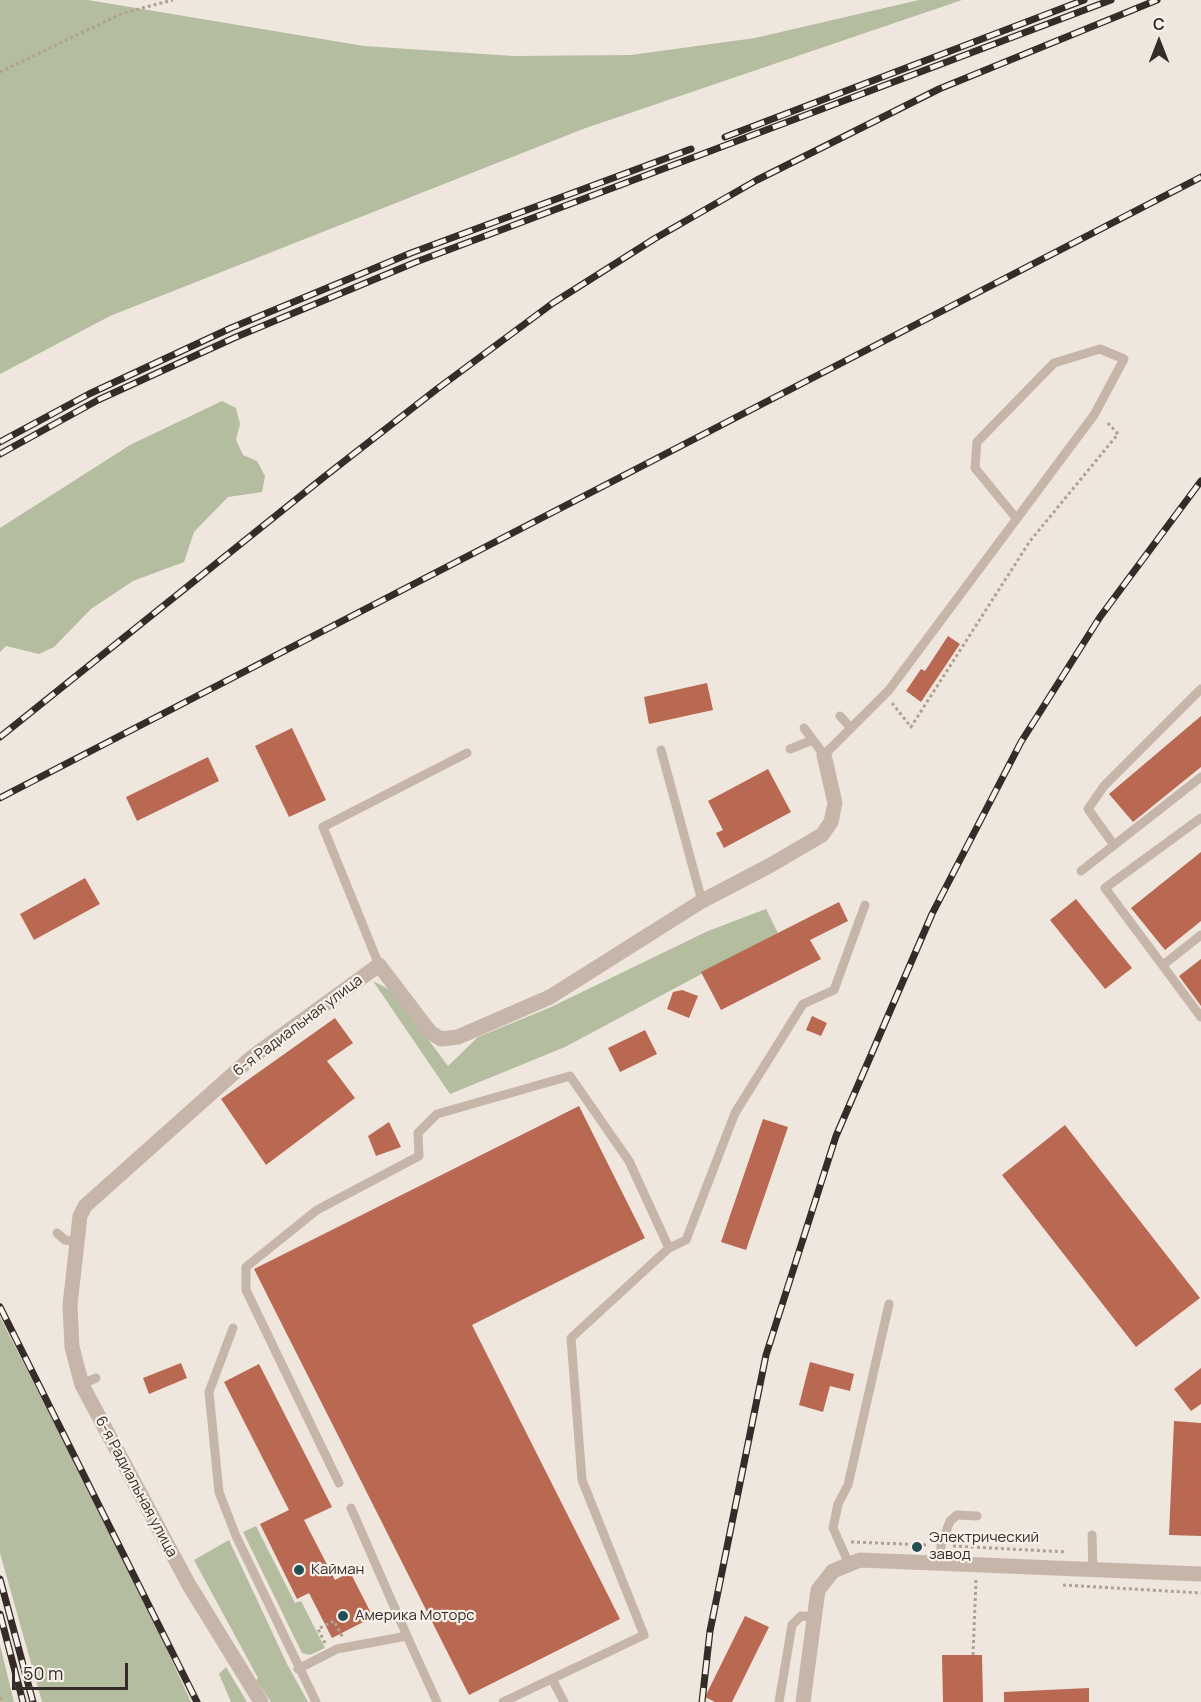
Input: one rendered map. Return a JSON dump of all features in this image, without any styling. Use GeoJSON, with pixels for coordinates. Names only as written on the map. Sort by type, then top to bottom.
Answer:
{"type":"FeatureCollection","features":[{"type":"Feature","properties":{"kind":"street"},"geometry":{"type":"LineString","coordinates":[[379,965],[430,1032],[441,1039],[458,1037],[550,998],[702,900],[770,866],[822,835],[831,822],[835,802],[824,756]]}},
{"type":"Feature","properties":{"kind":"street","name":"6-я Радиальная улица"},"geometry":{"type":"LineString","coordinates":[[261,1702],[189,1585],[72,1347],[70,1305],[80,1216],[85,1206],[252,1057],[379,965]]}},
{"type":"Feature","properties":{"kind":"street"},"geometry":{"type":"LineString","coordinates":[[803,1702],[819,1590],[833,1570],[860,1560],[1201,1574]]}},
{"type":"Feature","properties":{"kind":"lane"},"geometry":{"type":"LineString","coordinates":[[804,728],[824,756],[885,694],[1094,415],[1124,358],[1100,349],[1054,363],[977,442],[975,468],[1016,518]]}},
{"type":"Feature","properties":{"kind":"lane"},"geometry":{"type":"LineString","coordinates":[[1114,846],[1088,809],[1104,786],[1201,688]]}},
{"type":"Feature","properties":{"kind":"lane"},"geometry":{"type":"LineString","coordinates":[[840,716],[851,728]]}},
{"type":"Feature","properties":{"kind":"lane"},"geometry":{"type":"LineString","coordinates":[[790,749],[813,740]]}},
{"type":"Feature","properties":{"kind":"lane"},"geometry":{"type":"LineString","coordinates":[[661,750],[702,900]]}},
{"type":"Feature","properties":{"kind":"lane"},"geometry":{"type":"LineString","coordinates":[[379,965],[323,828],[467,753]]}},
{"type":"Feature","properties":{"kind":"lane"},"geometry":{"type":"LineString","coordinates":[[1082,871],[1201,777]]}},
{"type":"Feature","properties":{"kind":"lane"},"geometry":{"type":"LineString","coordinates":[[1201,818],[1105,888],[1201,1017]]}},
{"type":"Feature","properties":{"kind":"lane"},"geometry":{"type":"LineString","coordinates":[[503,1702],[644,1635],[582,1480],[571,1338],[669,1248],[686,1240],[735,1113],[803,1004],[834,990],[865,905]]}},
{"type":"Feature","properties":{"kind":"lane"},"geometry":{"type":"LineString","coordinates":[[1162,965],[1201,935]]}},
{"type":"Feature","properties":{"kind":"lane"},"geometry":{"type":"LineString","coordinates":[[339,1483],[246,1290],[246,1267],[317,1210],[418,1156],[418,1133],[437,1114],[570,1076],[629,1161],[669,1248]]}},
{"type":"Feature","properties":{"kind":"lane"},"geometry":{"type":"LineString","coordinates":[[57,1233],[65,1240],[77,1242]]}},
{"type":"Feature","properties":{"kind":"lane"},"geometry":{"type":"LineString","coordinates":[[849,1564],[833,1528],[848,1485],[889,1304]]}},
{"type":"Feature","properties":{"kind":"lane"},"geometry":{"type":"LineString","coordinates":[[232,1328],[209,1392],[219,1492],[236,1536],[298,1669],[316,1702]]}},
{"type":"Feature","properties":{"kind":"lane"},"geometry":{"type":"LineString","coordinates":[[351,1508],[437,1702]]}},
{"type":"Feature","properties":{"kind":"lane"},"geometry":{"type":"LineString","coordinates":[[941,1562],[941,1545],[950,1521],[957,1515],[977,1515]]}},
{"type":"Feature","properties":{"kind":"lane"},"geometry":{"type":"LineString","coordinates":[[1092,1535],[1093,1571]]}},
{"type":"Feature","properties":{"kind":"lane"},"geometry":{"type":"LineString","coordinates":[[779,1702],[792,1625],[801,1616],[814,1617]]}},
{"type":"Feature","properties":{"kind":"lane"},"geometry":{"type":"LineString","coordinates":[[298,1669],[348,1647],[408,1636]]}},
{"type":"Feature","properties":{"kind":"lane"},"geometry":{"type":"LineString","coordinates":[[552,1678],[564,1702]]}},
{"type":"Feature","properties":{"kind":"path"},"geometry":{"type":"LineString","coordinates":[[0,72],[123,13],[174,0]]}},
{"type":"Feature","properties":{"kind":"path"},"geometry":{"type":"LineString","coordinates":[[885,694],[912,727],[1030,541],[1118,434],[1106,421]]}},
{"type":"Feature","properties":{"kind":"path"},"geometry":{"type":"LineString","coordinates":[[838,1542],[1092,1553]]}},
{"type":"Feature","properties":{"kind":"path"},"geometry":{"type":"LineString","coordinates":[[964,1579],[988,1581]]}},
{"type":"Feature","properties":{"kind":"path"},"geometry":{"type":"LineString","coordinates":[[973,1655],[976,1580]]}},
{"type":"Feature","properties":{"kind":"path"},"geometry":{"type":"LineString","coordinates":[[1059,1585],[1201,1593]]}},
{"type":"Feature","properties":{"kind":"path"},"geometry":{"type":"LineString","coordinates":[[330,1653],[318,1629],[334,1621],[348,1647]]}},
{"type":"Feature","properties":{"kind":"path"},"geometry":{"type":"LineString","coordinates":[[0,1697],[2,1702]]}},
{"type":"Feature","properties":{"kind":"green space"},"geometry":{"type":"Polygon","coordinates":[[[0,0],[88,0],[364,46],[513,56],[631,55],[755,38],[919,0],[962,0],[583,129],[110,316],[0,374],[0,0]]]}},
{"type":"Feature","properties":{"kind":"green space"},"geometry":{"type":"Polygon","coordinates":[[[222,401],[236,408],[240,424],[236,440],[243,455],[257,461],[265,476],[262,492],[228,497],[194,532],[184,562],[133,581],[91,609],[54,647],[39,654],[6,646],[0,652],[0,528],[130,445],[222,401]]]}},
{"type":"Feature","properties":{"kind":"green space"},"geometry":{"type":"Polygon","coordinates":[[[766,909],[778,933],[565,1047],[450,1094],[373,981],[392,991],[448,1066],[478,1037],[549,1008],[708,931],[766,909]]]}},
{"type":"Feature","properties":{"kind":"green space"},"geometry":{"type":"Polygon","coordinates":[[[0,1317],[135,1581],[191,1702],[42,1702],[0,1553],[0,1317]]]}},
{"type":"Feature","properties":{"kind":"green space"},"geometry":{"type":"Polygon","coordinates":[[[256,1526],[295,1603],[301,1601],[325,1648],[310,1655],[302,1653],[243,1532],[256,1526]]]}},
{"type":"Feature","properties":{"kind":"green space"},"geometry":{"type":"Polygon","coordinates":[[[229,1540],[287,1664],[308,1702],[271,1702],[256,1680],[258,1678],[194,1560],[229,1540]]]}},
{"type":"Feature","properties":{"kind":"green space"},"geometry":{"type":"Polygon","coordinates":[[[0,1645],[14,1702],[0,1702],[0,1645]]]}},
{"type":"Feature","properties":{"kind":"green space"},"geometry":{"type":"Polygon","coordinates":[[[226,1667],[247,1702],[231,1702],[219,1674],[226,1667]]]}},
{"type":"Feature","properties":{"kind":"building"},"geometry":{"type":"Polygon","coordinates":[[[948,636],[960,644],[921,702],[906,691],[921,669],[925,671],[948,636]]]}},
{"type":"Feature","properties":{"kind":"building"},"geometry":{"type":"Polygon","coordinates":[[[707,683],[713,710],[649,724],[644,697],[707,683]]]}},
{"type":"Feature","properties":{"kind":"building"},"geometry":{"type":"Polygon","coordinates":[[[1201,716],[1201,767],[1133,822],[1109,794],[1201,716]]]}},
{"type":"Feature","properties":{"kind":"building"},"geometry":{"type":"Polygon","coordinates":[[[292,728],[326,800],[289,817],[255,746],[292,728]]]}},
{"type":"Feature","properties":{"kind":"building"},"geometry":{"type":"Polygon","coordinates":[[[208,757],[219,781],[137,821],[126,797],[208,757]]]}},
{"type":"Feature","properties":{"kind":"building"},"geometry":{"type":"Polygon","coordinates":[[[768,769],[791,812],[724,848],[716,833],[723,830],[708,801],[768,769]]]}},
{"type":"Feature","properties":{"kind":"building"},"geometry":{"type":"Polygon","coordinates":[[[1201,852],[1201,921],[1165,950],[1131,908],[1201,852]]]}},
{"type":"Feature","properties":{"kind":"building"},"geometry":{"type":"Polygon","coordinates":[[[85,878],[100,904],[34,940],[20,914],[85,878]]]}},
{"type":"Feature","properties":{"kind":"building"},"geometry":{"type":"Polygon","coordinates":[[[1076,899],[1132,968],[1105,989],[1050,920],[1076,899]]]}},
{"type":"Feature","properties":{"kind":"building"},"geometry":{"type":"Polygon","coordinates":[[[839,902],[848,921],[810,940],[821,959],[721,1010],[701,972],[839,902]]]}},
{"type":"Feature","properties":{"kind":"building"},"geometry":{"type":"Polygon","coordinates":[[[1201,959],[1201,1006],[1179,976],[1201,959]]]}},
{"type":"Feature","properties":{"kind":"building"},"geometry":{"type":"Polygon","coordinates":[[[682,990],[698,996],[689,1018],[667,1009],[673,992],[682,990]]]}},
{"type":"Feature","properties":{"kind":"building"},"geometry":{"type":"Polygon","coordinates":[[[812,1016],[827,1023],[821,1036],[806,1030],[812,1016]]]}},
{"type":"Feature","properties":{"kind":"building"},"geometry":{"type":"Polygon","coordinates":[[[335,1018],[353,1043],[327,1061],[355,1098],[266,1165],[221,1099],[335,1018]]]}},
{"type":"Feature","properties":{"kind":"building"},"geometry":{"type":"Polygon","coordinates":[[[645,1030],[657,1054],[620,1072],[608,1048],[645,1030]]]}},
{"type":"Feature","properties":{"kind":"building"},"geometry":{"type":"Polygon","coordinates":[[[579,1106],[645,1238],[472,1325],[620,1619],[469,1695],[254,1269],[579,1106]]]}},
{"type":"Feature","properties":{"kind":"building"},"geometry":{"type":"Polygon","coordinates":[[[763,1119],[788,1127],[746,1250],[721,1242],[763,1119]]]}},
{"type":"Feature","properties":{"kind":"building"},"geometry":{"type":"Polygon","coordinates":[[[389,1122],[401,1147],[376,1156],[368,1136],[389,1122]]]}},
{"type":"Feature","properties":{"kind":"building"},"geometry":{"type":"Polygon","coordinates":[[[1065,1125],[1200,1298],[1136,1347],[1002,1175],[1065,1125]]]}},
{"type":"Feature","properties":{"kind":"building"},"geometry":{"type":"Polygon","coordinates":[[[810,1362],[854,1374],[850,1391],[830,1386],[823,1412],[799,1405],[810,1362]]]}},
{"type":"Feature","properties":{"kind":"building"},"geometry":{"type":"Polygon","coordinates":[[[181,1363],[187,1378],[149,1394],[143,1378],[181,1363]]]}},
{"type":"Feature","properties":{"kind":"building"},"geometry":{"type":"Polygon","coordinates":[[[259,1364],[332,1507],[304,1520],[335,1580],[350,1572],[373,1617],[332,1638],[309,1593],[297,1599],[260,1524],[289,1510],[224,1382],[259,1364]]]}},
{"type":"Feature","properties":{"kind":"building"},"geometry":{"type":"Polygon","coordinates":[[[1201,1368],[1201,1404],[1191,1411],[1174,1389],[1201,1368]]]}},
{"type":"Feature","properties":{"kind":"building"},"geometry":{"type":"Polygon","coordinates":[[[1174,1421],[1201,1423],[1201,1536],[1169,1535],[1174,1421]]]}},
{"type":"Feature","properties":{"kind":"building"},"geometry":{"type":"Polygon","coordinates":[[[745,1616],[769,1627],[732,1702],[715,1702],[705,1697],[745,1616]]]}},
{"type":"Feature","properties":{"kind":"building"},"geometry":{"type":"Polygon","coordinates":[[[942,1655],[982,1655],[983,1702],[943,1702],[942,1655]]]}},
{"type":"Feature","properties":{"kind":"building"},"geometry":{"type":"Polygon","coordinates":[[[1089,1688],[1089,1702],[1004,1702],[1004,1692],[1089,1688]]]}},
{"type":"Feature","properties":{"kind":"railway"},"geometry":{"type":"LineString","coordinates":[[725,137],[1084,0]]}},
{"type":"Feature","properties":{"kind":"railway"},"geometry":{"type":"LineString","coordinates":[[0,454],[98,400],[236,337],[416,262],[1111,0]]}},
{"type":"Feature","properties":{"kind":"railway"},"geometry":{"type":"LineString","coordinates":[[0,737],[324,477],[553,303],[654,239],[757,180],[939,89],[1157,0]]}},
{"type":"Feature","properties":{"kind":"railway"},"geometry":{"type":"LineString","coordinates":[[0,442],[89,394],[231,328],[411,253],[691,149]]}},
{"type":"Feature","properties":{"kind":"railway"},"geometry":{"type":"LineString","coordinates":[[0,798],[1201,177]]}},
{"type":"Feature","properties":{"kind":"railway"},"geometry":{"type":"LineString","coordinates":[[702,1702],[710,1631],[766,1355],[836,1136],[932,914],[1021,742],[1100,617],[1201,481]]}},
{"type":"Feature","properties":{"kind":"railway"},"geometry":{"type":"LineString","coordinates":[[0,1307],[197,1702]]}},
{"type":"Feature","properties":{"kind":"railway"},"geometry":{"type":"LineString","coordinates":[[0,1579],[33,1702]]}},
{"type":"Feature","properties":{"kind":"railway"},"geometry":{"type":"LineString","coordinates":[[0,1614],[23,1702]]}},
{"type":"Feature","properties":{"kind":"place","name":"Электрический завод"},"geometry":{"type":"Point","coordinates":[917,1547]}},
{"type":"Feature","properties":{"kind":"place","name":"Кайман"},"geometry":{"type":"Point","coordinates":[299,1570]}},
{"type":"Feature","properties":{"kind":"place","name":"Америка Моторс"},"geometry":{"type":"Point","coordinates":[343,1616]}}]}
